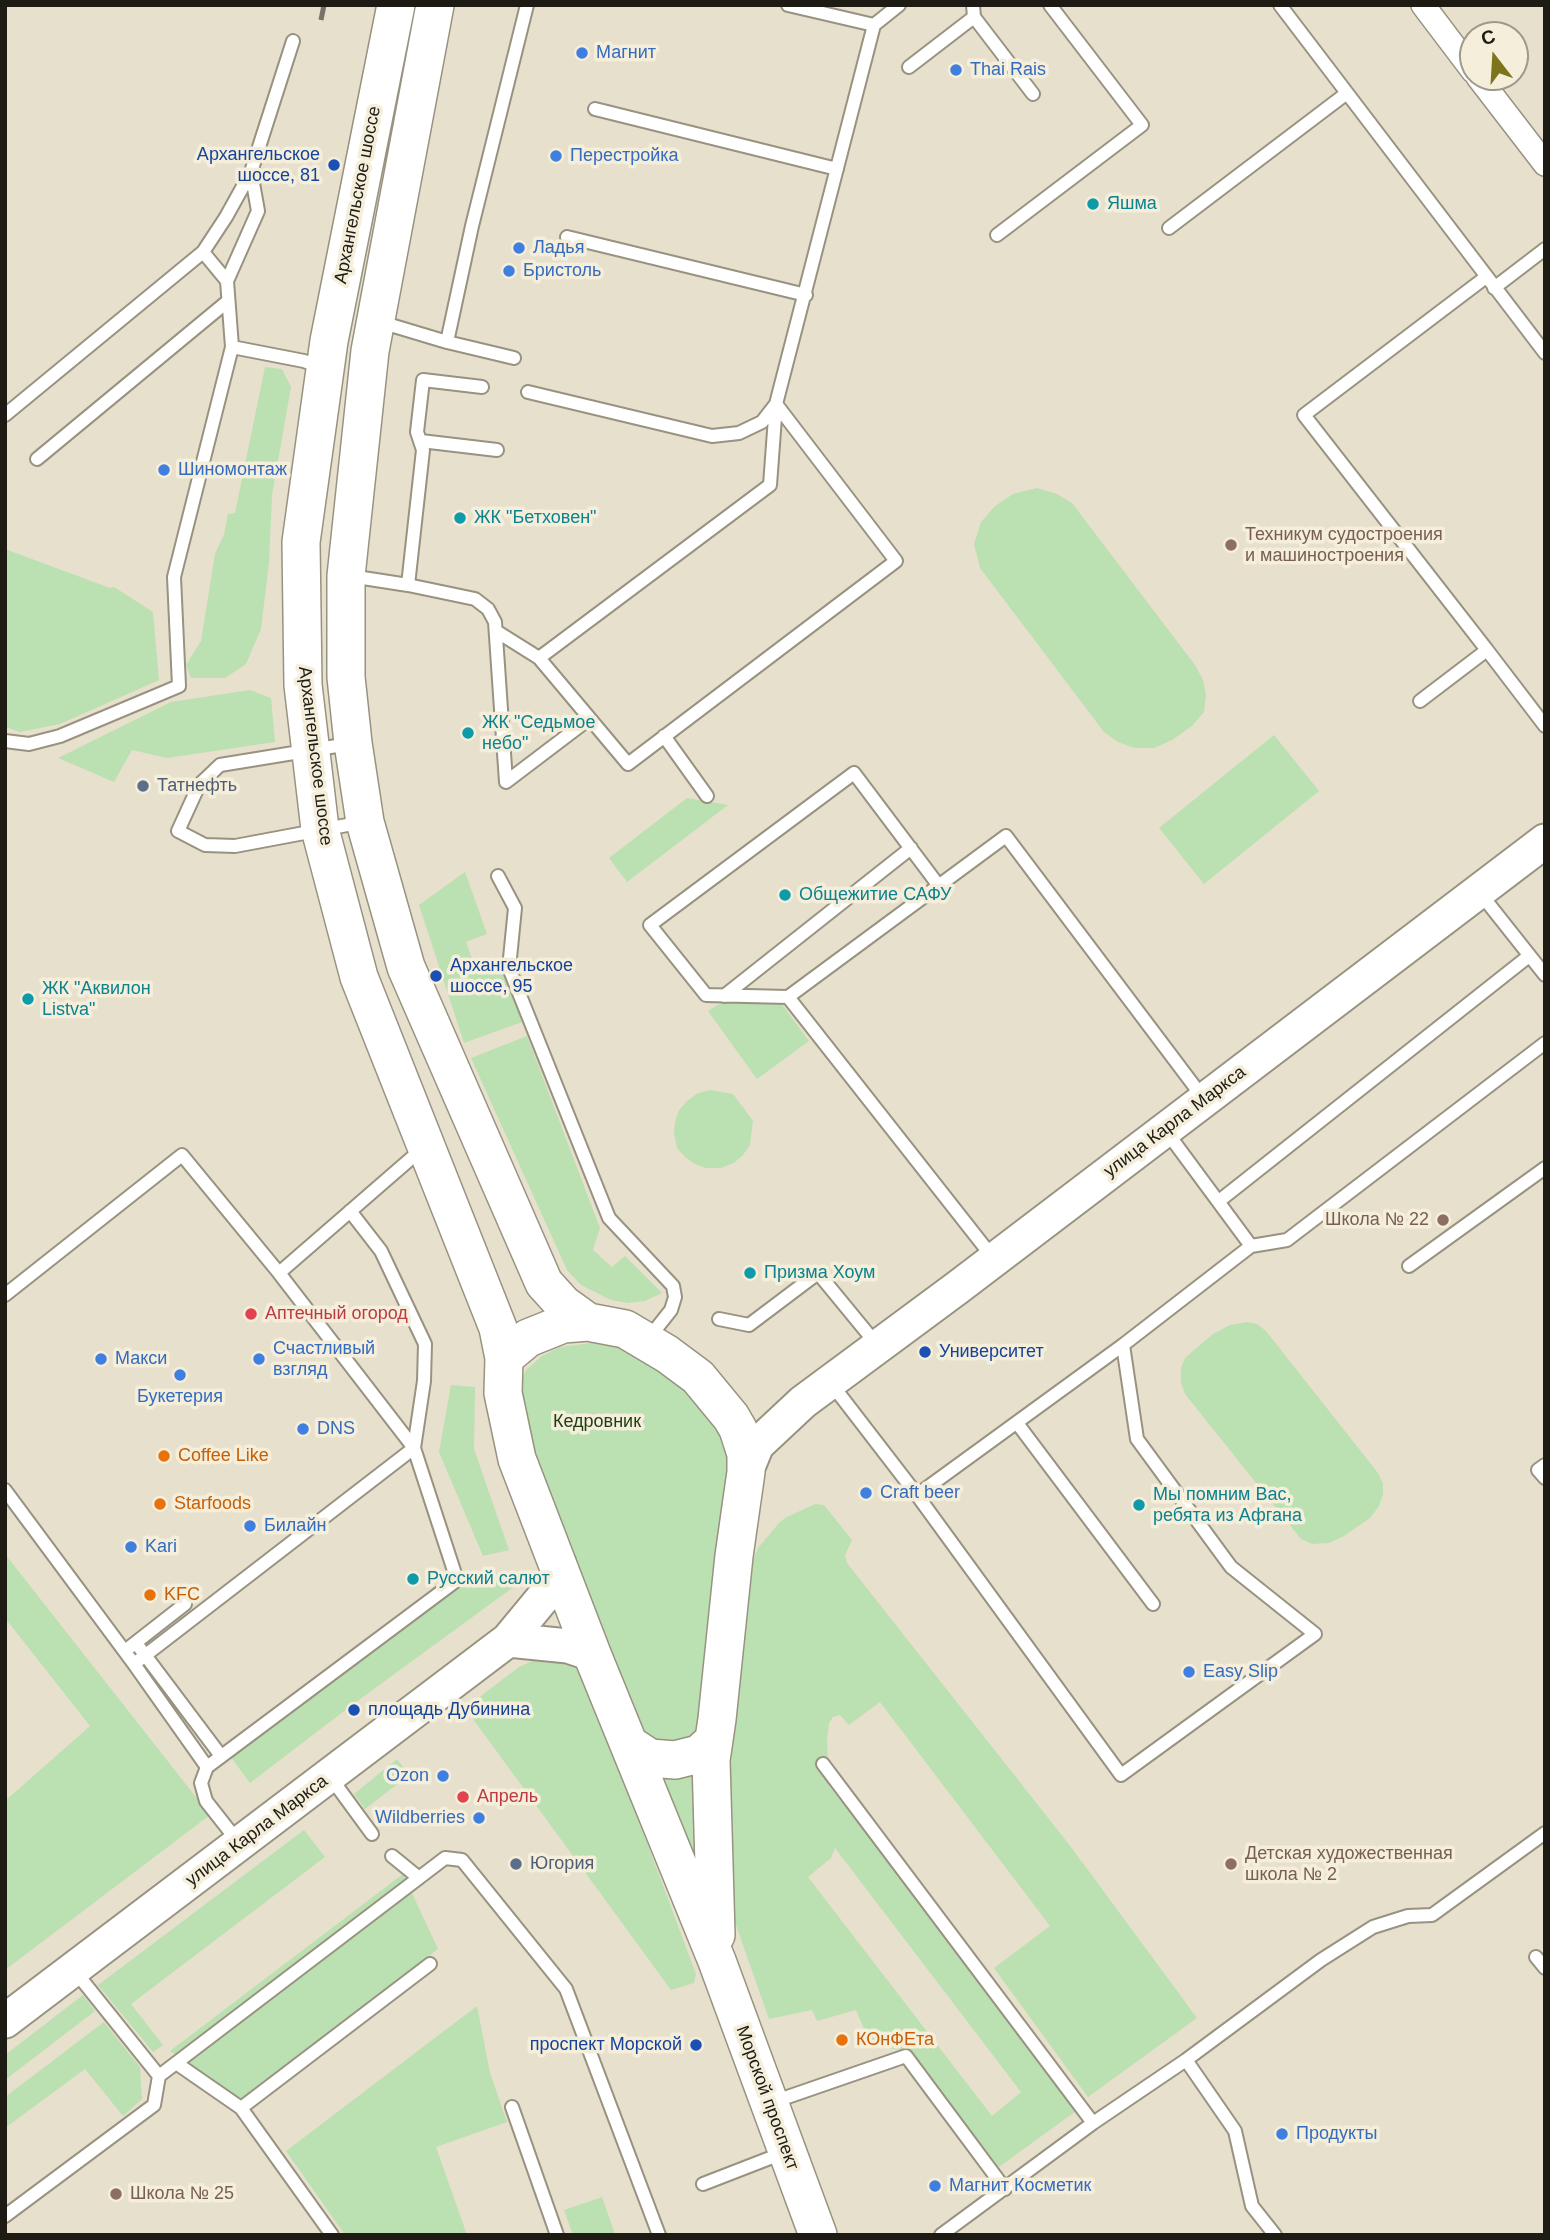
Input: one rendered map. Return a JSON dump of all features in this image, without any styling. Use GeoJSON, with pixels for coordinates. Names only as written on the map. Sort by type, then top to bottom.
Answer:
{"type":"FeatureCollection","features":[{"type":"Feature","properties":{"kind":"main road","name":"Архангельское шоссе"},"geometry":{"type":"LineString","coordinates":[[396,5],[329,341],[301,542],[303,685],[320,829],[359,977],[498,1328],[504,1358],[503,1393],[517,1459],[592,1654]]}},
{"type":"Feature","properties":{"kind":"main road"},"geometry":{"type":"LineString","coordinates":[[435,5],[370,351],[346,576],[346,677],[353,743],[365,822],[406,967],[544,1283],[563,1304],[588,1322]]}},
{"type":"Feature","properties":{"kind":"main road"},"geometry":{"type":"LineString","coordinates":[[504,1358],[528,1338],[563,1324],[588,1322],[625,1329],[667,1354],[698,1377],[722,1406],[741,1436],[746,1454],[746,1472],[711,1760],[717,1961]]}},
{"type":"Feature","properties":{"kind":"main road","name":"Морской проспект"},"geometry":{"type":"LineString","coordinates":[[592,1654],[717,1961],[818,2235]]}},
{"type":"Feature","properties":{"kind":"main road"},"geometry":{"type":"LineString","coordinates":[[630,1745],[650,1758],[675,1760],[699,1754],[713,1741]]}},
{"type":"Feature","properties":{"kind":"street"},"geometry":{"type":"LineString","coordinates":[[1423,5],[1459,53]]}},
{"type":"Feature","properties":{"kind":"street"},"geometry":{"type":"LineString","coordinates":[[1489,91],[1545,164]]}},
{"type":"Feature","properties":{"kind":"street","name":"улица Карла Маркса"},"geometry":{"type":"LineString","coordinates":[[803,1402],[1545,841]]}},
{"type":"Feature","properties":{"kind":"street"},"geometry":{"type":"LineString","coordinates":[[722,1406],[750,1413],[788,1409],[803,1402]]}},
{"type":"Feature","properties":{"kind":"street"},"geometry":{"type":"LineString","coordinates":[[746,1472],[757,1446],[803,1402]]}},
{"type":"Feature","properties":{"kind":"street","name":"улица Карла Маркса"},"geometry":{"type":"LineString","coordinates":[[5,2021],[508,1640],[551,1588],[559,1564]]}},
{"type":"Feature","properties":{"kind":"street"},"geometry":{"type":"LineString","coordinates":[[508,1640],[568,1646],[592,1654]]}},
{"type":"Feature","properties":{"kind":"lane"},"geometry":{"type":"LineString","coordinates":[[447,342],[527,5]]}},
{"type":"Feature","properties":{"kind":"lane"},"geometry":{"type":"LineString","coordinates":[[788,5],[874,26]]}},
{"type":"Feature","properties":{"kind":"lane"},"geometry":{"type":"LineString","coordinates":[[539,658],[770,485],[776,404],[874,26],[899,5]]}},
{"type":"Feature","properties":{"kind":"lane"},"geometry":{"type":"LineString","coordinates":[[997,235],[1142,125],[1050,5]]}},
{"type":"Feature","properties":{"kind":"lane"},"geometry":{"type":"LineString","coordinates":[[1280,5],[1545,353]]}},
{"type":"Feature","properties":{"kind":"lane"},"geometry":{"type":"LineString","coordinates":[[909,67],[974,11],[1032,94]]}},
{"type":"Feature","properties":{"kind":"lane"},"geometry":{"type":"LineString","coordinates":[[5,415],[203,252],[251,172],[293,41]]}},
{"type":"Feature","properties":{"kind":"lane"},"geometry":{"type":"LineString","coordinates":[[1169,228],[1347,93]]}},
{"type":"Feature","properties":{"kind":"lane"},"geometry":{"type":"LineString","coordinates":[[595,109],[837,169]]}},
{"type":"Feature","properties":{"kind":"lane"},"geometry":{"type":"LineString","coordinates":[[5,741],[29,744],[61,736],[180,687],[174,577],[232,346],[227,281],[258,211],[251,172]]}},
{"type":"Feature","properties":{"kind":"lane"},"geometry":{"type":"LineString","coordinates":[[567,237],[806,295]]}},
{"type":"Feature","properties":{"kind":"lane"},"geometry":{"type":"LineString","coordinates":[[1494,288],[1545,249]]}},
{"type":"Feature","properties":{"kind":"lane"},"geometry":{"type":"LineString","coordinates":[[203,252],[227,281]]}},
{"type":"Feature","properties":{"kind":"lane"},"geometry":{"type":"LineString","coordinates":[[1486,277],[1304,415],[1545,726]]}},
{"type":"Feature","properties":{"kind":"lane"},"geometry":{"type":"LineString","coordinates":[[37,459],[228,301]]}},
{"type":"Feature","properties":{"kind":"lane"},"geometry":{"type":"LineString","coordinates":[[376,320],[447,342],[514,358]]}},
{"type":"Feature","properties":{"kind":"lane"},"geometry":{"type":"LineString","coordinates":[[232,346],[304,361],[326,369]]}},
{"type":"Feature","properties":{"kind":"lane"},"geometry":{"type":"LineString","coordinates":[[408,585],[423,450],[418,432],[424,380],[482,387]]}},
{"type":"Feature","properties":{"kind":"lane"},"geometry":{"type":"LineString","coordinates":[[528,392],[712,436],[740,433],[762,422],[776,404]]}},
{"type":"Feature","properties":{"kind":"lane"},"geometry":{"type":"LineString","coordinates":[[496,631],[539,658],[628,764],[896,561],[776,404]]}},
{"type":"Feature","properties":{"kind":"lane"},"geometry":{"type":"LineString","coordinates":[[421,441],[497,450]]}},
{"type":"Feature","properties":{"kind":"lane"},"geometry":{"type":"LineString","coordinates":[[346,576],[475,599],[488,609],[495,622],[496,631],[506,782],[589,719]]}},
{"type":"Feature","properties":{"kind":"lane"},"geometry":{"type":"LineString","coordinates":[[1420,701],[1487,650]]}},
{"type":"Feature","properties":{"kind":"lane"},"geometry":{"type":"LineString","coordinates":[[664,736],[707,796]]}},
{"type":"Feature","properties":{"kind":"lane"},"geometry":{"type":"LineString","coordinates":[[353,743],[220,765],[200,785],[178,831],[205,845],[235,846],[365,822]]}},
{"type":"Feature","properties":{"kind":"lane"},"geometry":{"type":"LineString","coordinates":[[939,886],[854,773],[650,925],[706,995],[788,997],[939,886],[1006,836],[1205,1100]]}},
{"type":"Feature","properties":{"kind":"lane"},"geometry":{"type":"LineString","coordinates":[[724,996],[911,848]]}},
{"type":"Feature","properties":{"kind":"lane"},"geometry":{"type":"LineString","coordinates":[[498,876],[515,908],[509,968],[609,1218],[673,1286],[675,1297],[671,1310],[646,1342]]}},
{"type":"Feature","properties":{"kind":"lane"},"geometry":{"type":"LineString","coordinates":[[1479,891],[1545,975]]}},
{"type":"Feature","properties":{"kind":"lane"},"geometry":{"type":"LineString","coordinates":[[1219,1200],[1529,956]]}},
{"type":"Feature","properties":{"kind":"lane"},"geometry":{"type":"LineString","coordinates":[[788,997],[994,1260]]}},
{"type":"Feature","properties":{"kind":"lane"},"geometry":{"type":"LineString","coordinates":[[917,1495],[1123,1345],[1251,1246],[1287,1240],[1545,1043]]}},
{"type":"Feature","properties":{"kind":"lane"},"geometry":{"type":"LineString","coordinates":[[1165,1130],[1251,1246]]}},
{"type":"Feature","properties":{"kind":"lane"},"geometry":{"type":"LineString","coordinates":[[279,1273],[415,1155],[427,1148]]}},
{"type":"Feature","properties":{"kind":"lane"},"geometry":{"type":"LineString","coordinates":[[5,1295],[182,1155],[279,1273],[414,1448],[457,1580],[207,1767],[201,1783],[206,1801],[240,1844]]}},
{"type":"Feature","properties":{"kind":"lane"},"geometry":{"type":"LineString","coordinates":[[1409,1266],[1545,1168]]}},
{"type":"Feature","properties":{"kind":"lane"},"geometry":{"type":"LineString","coordinates":[[134,1664],[414,1448],[424,1381],[425,1344],[382,1251],[350,1211]]}},
{"type":"Feature","properties":{"kind":"lane"},"geometry":{"type":"LineString","coordinates":[[719,1319],[749,1325],[818,1273],[878,1347]]}},
{"type":"Feature","properties":{"kind":"lane"},"geometry":{"type":"LineString","coordinates":[[830,1382],[917,1495],[1121,1775],[1315,1633],[1231,1567],[1137,1439],[1123,1345]]}},
{"type":"Feature","properties":{"kind":"lane"},"geometry":{"type":"LineString","coordinates":[[1017,1423],[1153,1604]]}},
{"type":"Feature","properties":{"kind":"lane"},"geometry":{"type":"LineString","coordinates":[[1545,1465],[1538,1470],[1545,1478]]}},
{"type":"Feature","properties":{"kind":"lane"},"geometry":{"type":"LineString","coordinates":[[5,1490],[207,1767]]}},
{"type":"Feature","properties":{"kind":"lane"},"geometry":{"type":"LineString","coordinates":[[125,1652],[185,1604]]}},
{"type":"Feature","properties":{"kind":"lane"},"geometry":{"type":"LineString","coordinates":[[136,1643],[221,1756]]}},
{"type":"Feature","properties":{"kind":"lane"},"geometry":{"type":"LineString","coordinates":[[823,1764],[1093,2123]]}},
{"type":"Feature","properties":{"kind":"lane"},"geometry":{"type":"LineString","coordinates":[[330,1776],[372,1833]]}},
{"type":"Feature","properties":{"kind":"lane"},"geometry":{"type":"LineString","coordinates":[[941,2235],[1342,1946],[1373,1927],[1408,1916],[1432,1915],[1545,1833]]}},
{"type":"Feature","properties":{"kind":"lane"},"geometry":{"type":"LineString","coordinates":[[392,1856],[419,1878]]}},
{"type":"Feature","properties":{"kind":"lane"},"geometry":{"type":"LineString","coordinates":[[5,2216],[154,2105],[159,2076],[445,1858],[462,1860],[566,1989],[654,2201],[659,2235]]}},
{"type":"Feature","properties":{"kind":"lane"},"geometry":{"type":"LineString","coordinates":[[1536,1957],[1545,1968]]}},
{"type":"Feature","properties":{"kind":"lane"},"geometry":{"type":"LineString","coordinates":[[242,2108],[430,1964]]}},
{"type":"Feature","properties":{"kind":"lane"},"geometry":{"type":"LineString","coordinates":[[74,1969],[159,2076]]}},
{"type":"Feature","properties":{"kind":"lane"},"geometry":{"type":"LineString","coordinates":[[769,2103],[906,2056],[1005,2189]]}},
{"type":"Feature","properties":{"kind":"lane"},"geometry":{"type":"LineString","coordinates":[[1186,2060],[1235,2131],[1252,2206],[1275,2235]]}},
{"type":"Feature","properties":{"kind":"lane"},"geometry":{"type":"LineString","coordinates":[[176,2063],[242,2108],[332,2235]]}},
{"type":"Feature","properties":{"kind":"lane"},"geometry":{"type":"LineString","coordinates":[[512,2107],[557,2235]]}},
{"type":"Feature","properties":{"kind":"lane"},"geometry":{"type":"LineString","coordinates":[[704,2184],[787,2152]]}},
{"type":"Feature","properties":{"kind":"green space"},"geometry":{"type":"Polygon","coordinates":[[[265,367],[282,369],[291,387],[272,495],[269,562],[261,629],[246,664],[225,678],[191,678],[186,665],[201,641],[215,554],[224,534],[228,514],[235,513],[265,367]]]}},
{"type":"Feature","properties":{"kind":"green space"},"geometry":{"type":"Polygon","coordinates":[[[1037,488],[1057,494],[1072,503],[1195,665],[1203,680],[1206,695],[1204,712],[1192,726],[1172,740],[1154,748],[1135,748],[1118,742],[1104,732],[980,568],[974,544],[981,522],[995,506],[1013,494],[1037,488]]]}},
{"type":"Feature","properties":{"kind":"green space"},"geometry":{"type":"Polygon","coordinates":[[[5,549],[110,588],[114,587],[153,612],[159,680],[60,724],[20,732],[5,727],[5,549]]]}},
{"type":"Feature","properties":{"kind":"green space"},"geometry":{"type":"Polygon","coordinates":[[[250,690],[271,698],[275,742],[167,758],[132,750],[114,782],[58,758],[171,702],[250,690]]]}},
{"type":"Feature","properties":{"kind":"green space"},"geometry":{"type":"Polygon","coordinates":[[[1274,735],[1319,791],[1204,884],[1159,828],[1274,735]]]}},
{"type":"Feature","properties":{"kind":"green space"},"geometry":{"type":"Polygon","coordinates":[[[687,798],[728,805],[627,882],[609,858],[687,798]]]}},
{"type":"Feature","properties":{"kind":"green space"},"geometry":{"type":"Polygon","coordinates":[[[465,872],[487,934],[466,942],[477,973],[501,965],[522,1022],[464,1043],[419,905],[465,872]]]}},
{"type":"Feature","properties":{"kind":"green space"},"geometry":{"type":"Polygon","coordinates":[[[724,1001],[781,1003],[809,1041],[757,1079],[708,1011],[724,1001]]]}},
{"type":"Feature","properties":{"kind":"green space"},"geometry":{"type":"Polygon","coordinates":[[[527,1036],[600,1228],[593,1250],[612,1267],[625,1256],[662,1293],[645,1301],[628,1303],[611,1300],[581,1285],[567,1270],[471,1058],[527,1036]]]}},
{"type":"Feature","properties":{"kind":"green space"},"geometry":{"type":"Polygon","coordinates":[[[711,1090],[733,1094],[753,1121],[750,1145],[734,1163],[721,1168],[706,1168],[685,1157],[677,1148],[674,1133],[679,1110],[698,1093],[711,1090]]]}},
{"type":"Feature","properties":{"kind":"green space"},"geometry":{"type":"Polygon","coordinates":[[[1247,1322],[1257,1324],[1266,1331],[1378,1473],[1383,1484],[1379,1506],[1370,1518],[1329,1543],[1312,1544],[1301,1539],[1185,1394],[1181,1383],[1181,1368],[1185,1358],[1213,1334],[1230,1325],[1247,1322]]]}},
{"type":"Feature","properties":{"kind":"green space","name":"Кедровник"},"geometry":{"type":"Polygon","coordinates":[[[599,1342],[621,1348],[698,1400],[732,1452],[701,1740],[642,1744],[522,1440],[518,1389],[526,1370],[542,1356],[560,1347],[599,1342]]]}},
{"type":"Feature","properties":{"kind":"green space"},"geometry":{"type":"Polygon","coordinates":[[[451,1385],[475,1387],[474,1449],[509,1550],[483,1556],[439,1452],[451,1385]]]}},
{"type":"Feature","properties":{"kind":"green space"},"geometry":{"type":"Polygon","coordinates":[[[815,1504],[824,1505],[852,1540],[845,1555],[847,1563],[1071,1847],[1197,2018],[1088,2097],[994,1968],[1050,1926],[880,1702],[849,1725],[840,1715],[833,1717],[829,1723],[827,1741],[829,1786],[919,1899],[1076,2111],[999,2167],[910,2052],[871,2045],[856,2010],[817,2021],[812,2010],[769,2019],[731,1911],[726,1841],[733,1736],[753,1560],[758,1548],[785,1518],[815,1504]],[[835,1848],[831,1858],[808,1877],[992,2116],[1021,2092],[835,1848]]]}},
{"type":"Feature","properties":{"kind":"green space"},"geometry":{"type":"Polygon","coordinates":[[[5,1554],[210,1815],[5,1970],[5,1801],[90,1726],[5,1618],[5,1554]]]}},
{"type":"Feature","properties":{"kind":"green space"},"geometry":{"type":"Polygon","coordinates":[[[477,1573],[519,1583],[250,1783],[230,1756],[477,1573]]]}},
{"type":"Feature","properties":{"kind":"green space"},"geometry":{"type":"Polygon","coordinates":[[[555,1655],[578,1666],[589,1687],[696,1974],[694,1983],[671,1990],[465,1708],[519,1667],[555,1655]]]}},
{"type":"Feature","properties":{"kind":"green space"},"geometry":{"type":"Polygon","coordinates":[[[397,1759],[409,1775],[365,1809],[354,1794],[397,1759]]]}},
{"type":"Feature","properties":{"kind":"green space"},"geometry":{"type":"Polygon","coordinates":[[[701,1766],[693,1860],[655,1772],[701,1766]]]}},
{"type":"Feature","properties":{"kind":"green space"},"geometry":{"type":"Polygon","coordinates":[[[304,1830],[325,1857],[131,2004],[163,2045],[153,2052],[98,1985],[304,1830]]]}},
{"type":"Feature","properties":{"kind":"green space"},"geometry":{"type":"Polygon","coordinates":[[[403,1874],[438,1949],[240,2101],[170,2051],[403,1874]]]}},
{"type":"Feature","properties":{"kind":"green space"},"geometry":{"type":"Polygon","coordinates":[[[83,1995],[95,2011],[5,2080],[5,2055],[83,1995]]]}},
{"type":"Feature","properties":{"kind":"green space"},"geometry":{"type":"Polygon","coordinates":[[[477,2006],[490,2073],[507,2122],[436,2147],[467,2235],[345,2235],[286,2151],[477,2006]]]}},
{"type":"Feature","properties":{"kind":"green space"},"geometry":{"type":"Polygon","coordinates":[[[104,2022],[140,2067],[142,2099],[123,2116],[85,2069],[5,2128],[5,2097],[104,2022]]]}},
{"type":"Feature","properties":{"kind":"green space"},"geometry":{"type":"Polygon","coordinates":[[[602,2197],[615,2234],[573,2235],[564,2210],[602,2197]]]}},
{"type":"Feature","properties":{"kind":"railway"},"geometry":{"type":"LineString","coordinates":[[321,20],[324,5]]}},
{"type":"Feature","properties":{"kind":"place","name":"Магнит"},"geometry":{"type":"Point","coordinates":[582,53]}},
{"type":"Feature","properties":{"kind":"place","name":"Thai Rais"},"geometry":{"type":"Point","coordinates":[956,70]}},
{"type":"Feature","properties":{"kind":"place","name":"Перестройка"},"geometry":{"type":"Point","coordinates":[556,156]}},
{"type":"Feature","properties":{"kind":"place","name":"Архангельское шоссе, 81"},"geometry":{"type":"Point","coordinates":[334,165]}},
{"type":"Feature","properties":{"kind":"place","name":"Яшма"},"geometry":{"type":"Point","coordinates":[1093,204]}},
{"type":"Feature","properties":{"kind":"place","name":"Ладья"},"geometry":{"type":"Point","coordinates":[519,248]}},
{"type":"Feature","properties":{"kind":"place","name":"Бристоль"},"geometry":{"type":"Point","coordinates":[509,271]}},
{"type":"Feature","properties":{"kind":"place","name":"Шиномонтаж"},"geometry":{"type":"Point","coordinates":[164,470]}},
{"type":"Feature","properties":{"kind":"place","name":"ЖК \"Бетховен\""},"geometry":{"type":"Point","coordinates":[460,518]}},
{"type":"Feature","properties":{"kind":"place","name":"Техникум судостроения и машиностроения"},"geometry":{"type":"Point","coordinates":[1231,545]}},
{"type":"Feature","properties":{"kind":"place","name":"ЖК \"Седьмое небо\""},"geometry":{"type":"Point","coordinates":[468,733]}},
{"type":"Feature","properties":{"kind":"place","name":"Татнефть"},"geometry":{"type":"Point","coordinates":[143,786]}},
{"type":"Feature","properties":{"kind":"place","name":"Общежитие САФУ"},"geometry":{"type":"Point","coordinates":[785,895]}},
{"type":"Feature","properties":{"kind":"place","name":"Архангельское шоссе, 95"},"geometry":{"type":"Point","coordinates":[436,976]}},
{"type":"Feature","properties":{"kind":"place","name":"ЖК \"Аквилон Listva\""},"geometry":{"type":"Point","coordinates":[28,999]}},
{"type":"Feature","properties":{"kind":"place","name":"Школа № 22"},"geometry":{"type":"Point","coordinates":[1443,1220]}},
{"type":"Feature","properties":{"kind":"place","name":"Призма Хоум"},"geometry":{"type":"Point","coordinates":[750,1273]}},
{"type":"Feature","properties":{"kind":"place","name":"Аптечный огород"},"geometry":{"type":"Point","coordinates":[251,1314]}},
{"type":"Feature","properties":{"kind":"place","name":"Университет"},"geometry":{"type":"Point","coordinates":[925,1352]}},
{"type":"Feature","properties":{"kind":"place","name":"Макси"},"geometry":{"type":"Point","coordinates":[101,1359]}},
{"type":"Feature","properties":{"kind":"place","name":"Счастливый взгляд"},"geometry":{"type":"Point","coordinates":[259,1359]}},
{"type":"Feature","properties":{"kind":"place","name":"Букетерия"},"geometry":{"type":"Point","coordinates":[180,1375]}},
{"type":"Feature","properties":{"kind":"place","name":"DNS"},"geometry":{"type":"Point","coordinates":[303,1429]}},
{"type":"Feature","properties":{"kind":"place","name":"Coffee Like"},"geometry":{"type":"Point","coordinates":[164,1456]}},
{"type":"Feature","properties":{"kind":"place","name":"Craft beer"},"geometry":{"type":"Point","coordinates":[866,1493]}},
{"type":"Feature","properties":{"kind":"place","name":"Starfoods"},"geometry":{"type":"Point","coordinates":[160,1504]}},
{"type":"Feature","properties":{"kind":"place","name":"Мы помним Вас, ребята из Афгана"},"geometry":{"type":"Point","coordinates":[1139,1505]}},
{"type":"Feature","properties":{"kind":"place","name":"Билайн"},"geometry":{"type":"Point","coordinates":[250,1526]}},
{"type":"Feature","properties":{"kind":"place","name":"Kari"},"geometry":{"type":"Point","coordinates":[131,1547]}},
{"type":"Feature","properties":{"kind":"place","name":"Русский салют"},"geometry":{"type":"Point","coordinates":[413,1579]}},
{"type":"Feature","properties":{"kind":"place","name":"KFC"},"geometry":{"type":"Point","coordinates":[150,1595]}},
{"type":"Feature","properties":{"kind":"place","name":"Easy Slip"},"geometry":{"type":"Point","coordinates":[1189,1672]}},
{"type":"Feature","properties":{"kind":"place","name":"площадь Дубинина"},"geometry":{"type":"Point","coordinates":[354,1710]}},
{"type":"Feature","properties":{"kind":"place","name":"Ozon"},"geometry":{"type":"Point","coordinates":[443,1776]}},
{"type":"Feature","properties":{"kind":"place","name":"Апрель"},"geometry":{"type":"Point","coordinates":[463,1797]}},
{"type":"Feature","properties":{"kind":"place","name":"Wildberries"},"geometry":{"type":"Point","coordinates":[479,1818]}},
{"type":"Feature","properties":{"kind":"place","name":"Югория"},"geometry":{"type":"Point","coordinates":[516,1864]}},
{"type":"Feature","properties":{"kind":"place","name":"Детская художественная школа № 2"},"geometry":{"type":"Point","coordinates":[1231,1864]}},
{"type":"Feature","properties":{"kind":"place","name":"КОнФЕта"},"geometry":{"type":"Point","coordinates":[842,2040]}},
{"type":"Feature","properties":{"kind":"place","name":"проспект Морской"},"geometry":{"type":"Point","coordinates":[696,2045]}},
{"type":"Feature","properties":{"kind":"place","name":"Продукты"},"geometry":{"type":"Point","coordinates":[1282,2134]}},
{"type":"Feature","properties":{"kind":"place","name":"Магнит Косметик"},"geometry":{"type":"Point","coordinates":[935,2186]}},
{"type":"Feature","properties":{"kind":"place","name":"Школа № 25"},"geometry":{"type":"Point","coordinates":[116,2194]}}]}
